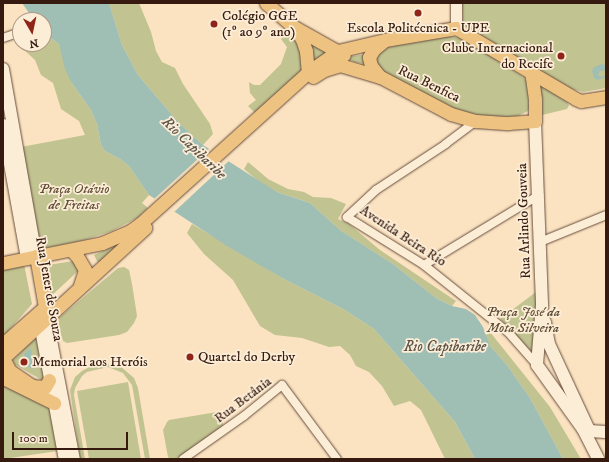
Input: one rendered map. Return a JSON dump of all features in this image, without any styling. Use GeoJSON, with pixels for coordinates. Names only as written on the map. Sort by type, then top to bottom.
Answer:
{"type":"FeatureCollection","features":[{"type":"Feature","properties":{"kind":"main road","name":"Rua Benfica"},"geometry":{"type":"LineString","coordinates":[[266,3],[294,27],[338,51],[380,77],[443,111],[476,121],[535,121]]}},
{"type":"Feature","properties":{"kind":"main road"},"geometry":{"type":"LineString","coordinates":[[294,27],[304,44],[308,58],[308,72]]}},
{"type":"Feature","properties":{"kind":"main road"},"geometry":{"type":"LineString","coordinates":[[3,344],[79,290],[143,226],[308,72],[338,51],[385,40],[456,28],[581,101],[606,97]]}},
{"type":"Feature","properties":{"kind":"main road"},"geometry":{"type":"LineString","coordinates":[[380,77],[371,66],[369,57],[374,49],[385,40]]}},
{"type":"Feature","properties":{"kind":"main road"},"geometry":{"type":"LineString","coordinates":[[242,135],[324,70],[335,66],[345,65],[380,77]]}},
{"type":"Feature","properties":{"kind":"main road","name":"Rua Jener de Souza"},"geometry":{"type":"LineString","coordinates":[[3,69],[42,317]]}},
{"type":"Feature","properties":{"kind":"main road"},"geometry":{"type":"LineString","coordinates":[[531,72],[535,99],[535,121]]}},
{"type":"Feature","properties":{"kind":"main road","name":"Rua Arlindo Gouveia"},"geometry":{"type":"LineString","coordinates":[[535,121],[542,305],[537,365]]}},
{"type":"Feature","properties":{"kind":"main road"},"geometry":{"type":"LineString","coordinates":[[520,122],[532,130],[536,137]]}},
{"type":"Feature","properties":{"kind":"main road","name":"Rua Jener de Souza"},"geometry":{"type":"LineString","coordinates":[[3,125],[5,150],[32,257]]}},
{"type":"Feature","properties":{"kind":"main road"},"geometry":{"type":"LineString","coordinates":[[3,263],[71,250],[112,240],[143,226]]}},
{"type":"Feature","properties":{"kind":"main road"},"geometry":{"type":"LineString","coordinates":[[71,250],[77,256],[85,270],[79,290]]}},
{"type":"Feature","properties":{"kind":"main road","name":"Rua Arlindo Gouveia"},"geometry":{"type":"LineString","coordinates":[[542,305],[549,344],[588,428],[590,431],[605,432]]}},
{"type":"Feature","properties":{"kind":"main road"},"geometry":{"type":"LineString","coordinates":[[42,317],[3,358],[10,371],[32,386],[45,387],[49,380]]}},
{"type":"Feature","properties":{"kind":"main road","name":"Avenida Beira Rio"},"geometry":{"type":"LineString","coordinates":[[537,365],[583,429],[597,456]]}},
{"type":"Feature","properties":{"kind":"main road"},"geometry":{"type":"LineString","coordinates":[[3,378],[54,403]]}},
{"type":"Feature","properties":{"kind":"main road"},"geometry":{"type":"LineString","coordinates":[[597,456],[597,441],[605,432]]}},
{"type":"Feature","properties":{"kind":"street"},"geometry":{"type":"LineString","coordinates":[[456,3],[456,28]]}},
{"type":"Feature","properties":{"kind":"street","name":"Avenida Beira Rio"},"geometry":{"type":"LineString","coordinates":[[476,121],[446,144],[376,190],[347,217],[424,265],[508,332],[537,365]]}},
{"type":"Feature","properties":{"kind":"street"},"geometry":{"type":"LineString","coordinates":[[424,265],[539,195]]}},
{"type":"Feature","properties":{"kind":"street"},"geometry":{"type":"LineString","coordinates":[[540,242],[606,215]]}},
{"type":"Feature","properties":{"kind":"street","name":"Rua Jener de Souza"},"geometry":{"type":"LineString","coordinates":[[42,317],[49,380],[70,459]]}},
{"type":"Feature","properties":{"kind":"street","name":"Rua Jener de Souza"},"geometry":{"type":"LineString","coordinates":[[42,317],[70,459]]}},
{"type":"Feature","properties":{"kind":"street","name":"Rua Betânia"},"geometry":{"type":"LineString","coordinates":[[183,459],[244,416],[282,385],[337,459]]}},
{"type":"Feature","properties":{"kind":"green space"},"geometry":{"type":"Polygon","coordinates":[[[109,3],[139,3],[151,32],[156,51],[162,62],[175,68],[183,84],[210,124],[213,134],[203,145],[179,123],[138,75],[122,45],[109,3]]]}},
{"type":"Feature","properties":{"kind":"green space","name":"Clube Internacional do Recife"},"geometry":{"type":"Polygon","coordinates":[[[462,3],[606,3],[606,88],[583,92],[572,89],[507,51],[463,24],[462,3]]]}},
{"type":"Feature","properties":{"kind":"green space"},"geometry":{"type":"Polygon","coordinates":[[[293,29],[307,66],[256,114],[248,106],[256,100],[250,93],[249,82],[254,85],[260,85],[281,64],[287,47],[281,39],[293,29]]]}},
{"type":"Feature","properties":{"kind":"green space"},"geometry":{"type":"Polygon","coordinates":[[[446,36],[462,38],[524,77],[527,82],[528,111],[518,116],[499,118],[452,111],[373,64],[378,48],[446,36]]]}},
{"type":"Feature","properties":{"kind":"green space","name":"Praça Otávio de Freitas"},"geometry":{"type":"Polygon","coordinates":[[[52,39],[59,44],[71,82],[91,110],[97,124],[101,145],[105,151],[129,166],[149,195],[142,203],[148,208],[137,218],[112,231],[82,241],[41,249],[21,147],[85,135],[79,121],[61,109],[53,83],[41,75],[35,60],[26,52],[52,52],[52,39]]]}},
{"type":"Feature","properties":{"kind":"green space"},"geometry":{"type":"Polygon","coordinates":[[[305,39],[333,50],[312,61],[305,39]]]}},
{"type":"Feature","properties":{"kind":"green space"},"geometry":{"type":"Polygon","coordinates":[[[369,54],[365,64],[354,62],[346,57],[369,54]]]}},
{"type":"Feature","properties":{"kind":"green space"},"geometry":{"type":"Polygon","coordinates":[[[540,84],[567,102],[569,105],[567,109],[542,115],[540,84]]]}},
{"type":"Feature","properties":{"kind":"green space"},"geometry":{"type":"Polygon","coordinates":[[[248,162],[268,179],[288,189],[304,192],[313,197],[331,198],[346,204],[338,219],[349,224],[380,250],[456,301],[452,306],[436,298],[393,264],[340,230],[310,203],[277,192],[261,183],[244,169],[248,162]]]}},
{"type":"Feature","properties":{"kind":"green space"},"geometry":{"type":"Polygon","coordinates":[[[192,224],[284,279],[345,310],[374,329],[455,422],[475,459],[445,459],[421,410],[410,401],[394,406],[382,386],[369,372],[356,366],[350,355],[340,346],[329,347],[302,338],[275,335],[260,326],[233,280],[204,254],[187,233],[192,224]]]}},
{"type":"Feature","properties":{"kind":"green space"},"geometry":{"type":"Polygon","coordinates":[[[130,239],[98,263],[94,255],[130,239]]]}},
{"type":"Feature","properties":{"kind":"green space"},"geometry":{"type":"Polygon","coordinates":[[[73,261],[78,271],[49,298],[42,266],[73,261]]]}},
{"type":"Feature","properties":{"kind":"green space"},"geometry":{"type":"Polygon","coordinates":[[[24,264],[32,304],[3,337],[3,267],[24,264]]]}},
{"type":"Feature","properties":{"kind":"green space"},"geometry":{"type":"Polygon","coordinates":[[[124,267],[129,270],[137,316],[127,332],[119,335],[67,343],[63,341],[59,328],[59,318],[118,268],[124,267]]]}},
{"type":"Feature","properties":{"kind":"green space","name":"Praça José da Mota Silveira"},"geometry":{"type":"Polygon","coordinates":[[[536,292],[537,318],[533,353],[500,319],[536,292]]]}},
{"type":"Feature","properties":{"kind":"green space"},"geometry":{"type":"Polygon","coordinates":[[[490,332],[550,407],[581,459],[563,459],[530,398],[507,365],[490,346],[485,336],[490,332]]]}},
{"type":"Feature","properties":{"kind":"green space"},"geometry":{"type":"Polygon","coordinates":[[[36,337],[44,378],[42,380],[14,364],[13,360],[36,337]]]}},
{"type":"Feature","properties":{"kind":"green space"},"geometry":{"type":"Polygon","coordinates":[[[103,363],[120,366],[134,378],[138,388],[150,459],[145,459],[132,385],[123,373],[108,367],[87,372],[82,376],[75,388],[74,395],[85,459],[80,459],[70,390],[75,377],[82,371],[95,364],[103,363]]]}},
{"type":"Feature","properties":{"kind":"green space"},"geometry":{"type":"Polygon","coordinates":[[[3,380],[50,409],[58,451],[3,459],[3,380]]]}},
{"type":"Feature","properties":{"kind":"green space"},"geometry":{"type":"Polygon","coordinates":[[[128,382],[141,459],[89,459],[77,391],[128,382]]]}},
{"type":"Feature","properties":{"kind":"green space"},"geometry":{"type":"Polygon","coordinates":[[[217,412],[223,422],[223,427],[179,459],[170,459],[168,457],[163,430],[169,420],[217,412]]]}},
{"type":"Feature","properties":{"kind":"water","name":"Rio Capibaribe"},"geometry":{"type":"Polygon","coordinates":[[[22,3],[109,3],[122,45],[138,75],[179,123],[203,145],[277,192],[310,203],[340,230],[393,264],[436,298],[452,306],[466,309],[475,315],[483,327],[490,346],[507,365],[530,398],[563,459],[475,459],[455,422],[374,329],[345,310],[284,279],[227,246],[149,195],[129,166],[105,151],[101,145],[97,124],[91,110],[71,82],[65,69],[59,44],[52,39],[52,12],[28,12],[22,3]]]}},
{"type":"Feature","properties":{"kind":"water"},"geometry":{"type":"Polygon","coordinates":[[[602,64],[606,66],[606,71],[600,71],[598,75],[601,77],[606,75],[606,77],[597,80],[594,78],[592,71],[594,67],[602,64]]]}},
{"type":"Feature","properties":{"kind":"water"},"geometry":{"type":"Polygon","coordinates":[[[31,348],[33,369],[26,366],[24,354],[31,348]]]}},
{"type":"Feature","properties":{"kind":"pier"},"geometry":{"type":"Polygon","coordinates":[[[211,147],[231,159],[173,213],[153,200],[211,147]]]}},
{"type":"Feature","properties":{"kind":"place","name":"Escola Politécnica - UPE"},"geometry":{"type":"Point","coordinates":[418,13]}},
{"type":"Feature","properties":{"kind":"place","name":"Colégio GGE (1º ao 9º ano)"},"geometry":{"type":"Point","coordinates":[214,24]}},
{"type":"Feature","properties":{"kind":"place","name":"Clube Internacional do Recife"},"geometry":{"type":"Point","coordinates":[561,56]}},
{"type":"Feature","properties":{"kind":"place","name":"Quartel do Derby"},"geometry":{"type":"Point","coordinates":[190,357]}},
{"type":"Feature","properties":{"kind":"place","name":"Memorial aos Heróis"},"geometry":{"type":"Point","coordinates":[24,362]}}]}
